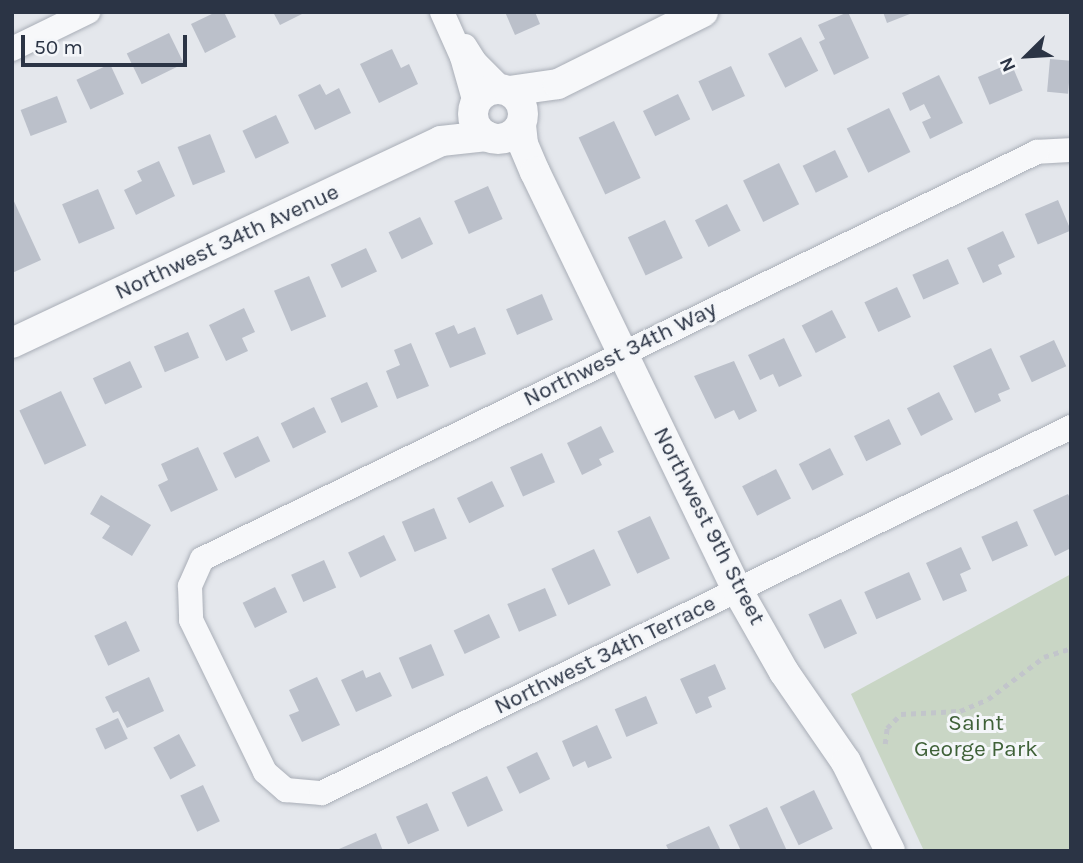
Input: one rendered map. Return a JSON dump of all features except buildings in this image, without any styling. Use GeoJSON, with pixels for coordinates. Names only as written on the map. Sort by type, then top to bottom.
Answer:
{"type":"FeatureCollection","features":[{"type":"Feature","properties":{"kind":"street"},"geometry":{"type":"LineString","coordinates":[[12,49],[88,12]]}},
{"type":"Feature","properties":{"kind":"street","name":"Northwest 9th Street"},"geometry":{"type":"LineString","coordinates":[[442,12],[475,62],[505,90]]}},
{"type":"Feature","properties":{"kind":"street","name":"Northwest 9th Street"},"geometry":{"type":"LineString","coordinates":[[442,12],[495,122],[523,144],[738,591],[784,672],[846,762],[890,851]]}},
{"type":"Feature","properties":{"kind":"street","name":"Northwest 34th Avenue"},"geometry":{"type":"LineString","coordinates":[[12,343],[441,141],[495,122],[558,84],[703,12]]}},
{"type":"Feature","properties":{"kind":"street","name":"Northwest 34th Avenue"},"geometry":{"type":"LineString","coordinates":[[505,90],[558,84]]}},
{"type":"Feature","properties":{"kind":"street"},"geometry":{"type":"LineString","coordinates":[[495,122],[520,102],[505,90]]}},
{"type":"Feature","properties":{"kind":"street","name":"Northwest 34th Way"},"geometry":{"type":"LineString","coordinates":[[286,790],[265,772],[191,620],[190,586],[202,559],[1037,152],[1070,150]]}},
{"type":"Feature","properties":{"kind":"street","name":"Northwest 34th Terrace"},"geometry":{"type":"LineString","coordinates":[[286,790],[322,793],[1071,427]]}},
{"type":"Feature","properties":{"kind":"path"},"geometry":{"type":"LineString","coordinates":[[885,744],[887,727],[901,715],[960,711],[988,699],[1044,657],[1071,648]]}},
{"type":"Feature","properties":{"kind":"green space","name":"Saint George Park"},"geometry":{"type":"Polygon","coordinates":[[[1071,574],[1071,851],[924,851],[851,694],[1071,574]]]}}]}
